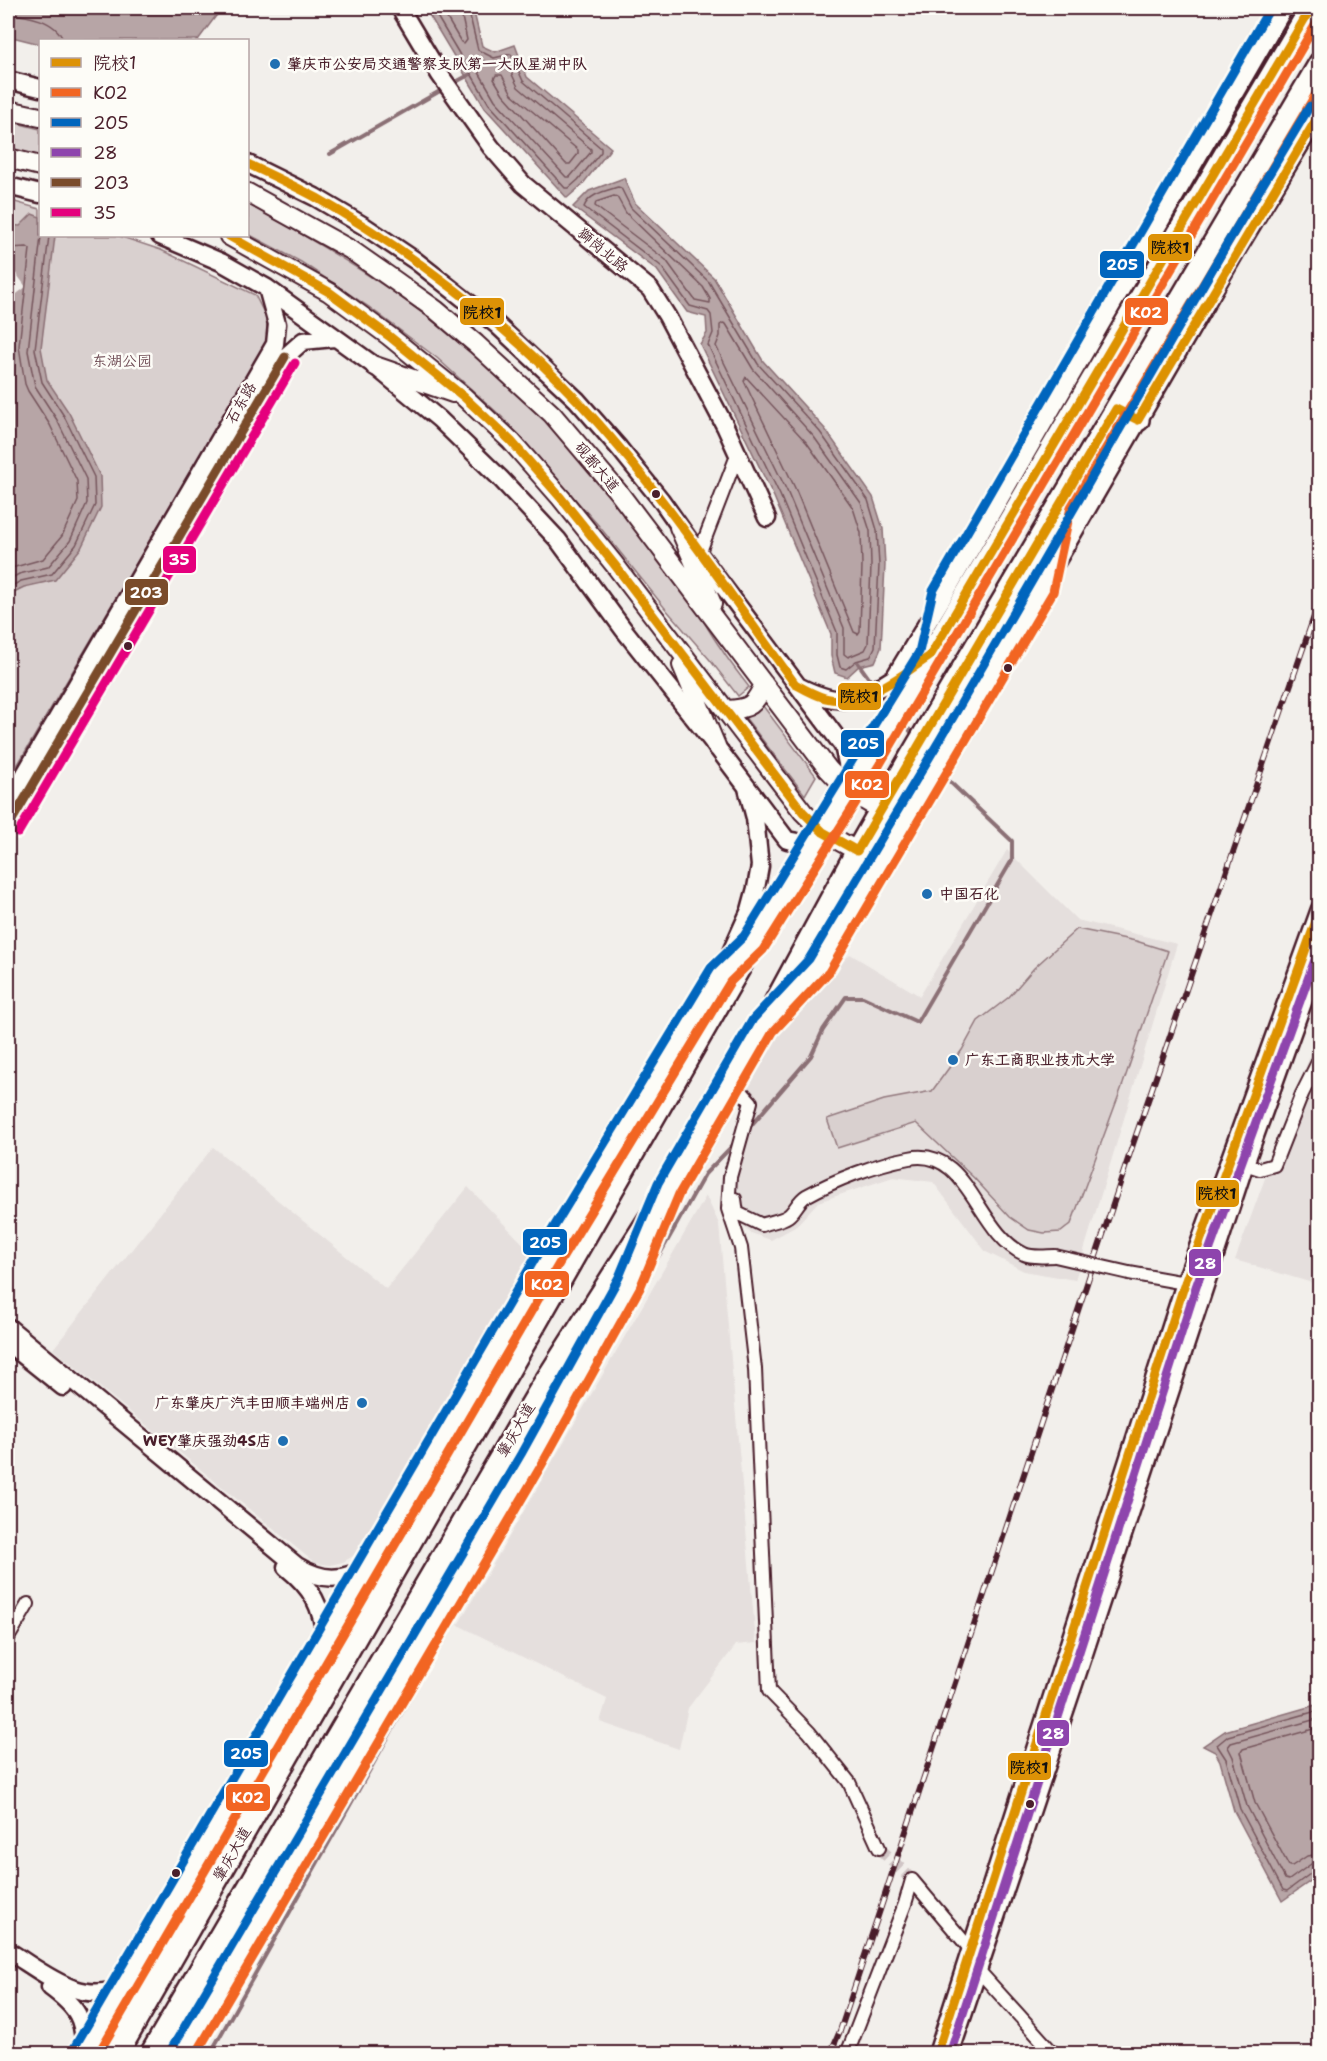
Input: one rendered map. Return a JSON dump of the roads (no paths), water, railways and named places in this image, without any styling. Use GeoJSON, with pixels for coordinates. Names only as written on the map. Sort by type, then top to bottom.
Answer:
{"type":"FeatureCollection","features":[{"type":"Feature","properties":{"kind":"highway","name":"肇庆大道"},"geometry":{"type":"LineString","coordinates":[[117,2054],[753,944],[908,694],[1311,8]]}},
{"type":"Feature","properties":{"kind":"highway","name":"肇庆大道"},"geometry":{"type":"LineString","coordinates":[[151,2054],[540,1390],[668,1189],[763,1025],[910,758],[1320,63]]}},
{"type":"Feature","properties":{"kind":"highway"},"geometry":{"type":"LineString","coordinates":[[1116,410],[1138,420]]}},
{"type":"Feature","properties":{"kind":"highway"},"geometry":{"type":"LineString","coordinates":[[1043,586],[1060,504]]}},
{"type":"Feature","properties":{"kind":"highway"},"geometry":{"type":"LineString","coordinates":[[257,1810],[272,1731]]}},
{"type":"Feature","properties":{"kind":"main road"},"geometry":{"type":"LineString","coordinates":[[8,110],[39,117]]}},
{"type":"Feature","properties":{"kind":"main road"},"geometry":{"type":"LineString","coordinates":[[8,158],[39,166]]}},
{"type":"Feature","properties":{"kind":"main road","name":"砚都大道"},"geometry":{"type":"LineString","coordinates":[[255,196],[351,250],[436,310],[515,378],[552,414],[619,493],[828,769],[849,791],[880,810]]}},
{"type":"Feature","properties":{"kind":"main road"},"geometry":{"type":"LineString","coordinates":[[231,237],[329,292],[389,336],[464,397],[511,441],[614,564],[797,804],[823,832],[857,851]]}},
{"type":"Feature","properties":{"kind":"main road"},"geometry":{"type":"LineString","coordinates":[[375,366],[464,397]]}},
{"type":"Feature","properties":{"kind":"main road"},"geometry":{"type":"LineString","coordinates":[[679,527],[722,628]]}},
{"type":"Feature","properties":{"kind":"main road"},"geometry":{"type":"LineString","coordinates":[[674,644],[716,746]]}},
{"type":"Feature","properties":{"kind":"main road"},"geometry":{"type":"LineString","coordinates":[[727,710],[743,710],[752,704],[764,684]]}},
{"type":"Feature","properties":{"kind":"street","name":"獅岗北路"},"geometry":{"type":"LineString","coordinates":[[400,8],[440,75],[491,147],[523,184],[650,289],[667,316],[738,453],[767,518]]}},
{"type":"Feature","properties":{"kind":"street"},"geometry":{"type":"LineString","coordinates":[[894,678],[1284,8]]}},
{"type":"Feature","properties":{"kind":"street"},"geometry":{"type":"LineString","coordinates":[[8,80],[39,88]]}},
{"type":"Feature","properties":{"kind":"street"},"geometry":{"type":"LineString","coordinates":[[763,1025],[819,966],[918,801],[1138,420],[1320,112]]}},
{"type":"Feature","properties":{"kind":"street"},"geometry":{"type":"LineString","coordinates":[[249,164],[315,197],[416,261],[497,325],[584,408],[654,491],[843,746],[849,791]]}},
{"type":"Feature","properties":{"kind":"street"},"geometry":{"type":"LineString","coordinates":[[8,186],[39,194]]}},
{"type":"Feature","properties":{"kind":"street"},"geometry":{"type":"LineString","coordinates":[[176,240],[267,288],[375,366],[439,419],[500,478],[558,540],[624,630],[787,840],[803,843],[823,832]]}},
{"type":"Feature","properties":{"kind":"street"},"geometry":{"type":"LineString","coordinates":[[267,288],[277,324],[280,351],[303,341],[334,338]]}},
{"type":"Feature","properties":{"kind":"street","name":"石东路"},"geometry":{"type":"LineString","coordinates":[[8,803],[280,351]]}},
{"type":"Feature","properties":{"kind":"street","name":"石东路"},"geometry":{"type":"LineString","coordinates":[[8,827],[280,351]]}},
{"type":"Feature","properties":{"kind":"street"},"geometry":{"type":"LineString","coordinates":[[699,554],[738,453]]}},
{"type":"Feature","properties":{"kind":"street"},"geometry":{"type":"LineString","coordinates":[[795,684],[829,699],[842,700],[868,695],[930,656],[943,597]]}},
{"type":"Feature","properties":{"kind":"street"},"geometry":{"type":"LineString","coordinates":[[84,2054],[550,1256],[721,974],[750,910],[760,866],[755,818],[747,788]]}},
{"type":"Feature","properties":{"kind":"street"},"geometry":{"type":"LineString","coordinates":[[937,2054],[1185,1283],[1320,909]]}},
{"type":"Feature","properties":{"kind":"street"},"geometry":{"type":"LineString","coordinates":[[710,1020],[721,974],[753,944]]}},
{"type":"Feature","properties":{"kind":"street"},"geometry":{"type":"LineString","coordinates":[[950,2054],[1245,1164],[1320,955]]}},
{"type":"Feature","properties":{"kind":"street"},"geometry":{"type":"LineString","coordinates":[[1245,1164],[1260,1169],[1274,1166],[1302,1094],[1320,1058]]}},
{"type":"Feature","properties":{"kind":"street"},"geometry":{"type":"LineString","coordinates":[[731,1080],[751,1102],[730,1178],[728,1209],[741,1248],[755,1368],[769,1691],[809,1732],[849,1782],[879,1848]]}},
{"type":"Feature","properties":{"kind":"street"},"geometry":{"type":"LineString","coordinates":[[730,1178],[737,1213],[762,1225],[788,1216],[804,1198],[832,1184],[910,1157],[931,1157],[946,1164],[960,1177],[991,1227],[1006,1244],[1026,1255],[1055,1257],[1185,1283]]}},
{"type":"Feature","properties":{"kind":"street"},"geometry":{"type":"LineString","coordinates":[[182,2054],[531,1460],[630,1282],[668,1189]]}},
{"type":"Feature","properties":{"kind":"street"},"geometry":{"type":"LineString","coordinates":[[8,1327],[297,1566],[314,1576],[336,1579],[368,1567]]}},
{"type":"Feature","properties":{"kind":"street"},"geometry":{"type":"LineString","coordinates":[[8,1343],[296,1575],[315,1598],[320,1608],[326,1639]]}},
{"type":"Feature","properties":{"kind":"street"},"geometry":{"type":"LineString","coordinates":[[8,1638],[28,1604]]}},
{"type":"Feature","properties":{"kind":"street"},"geometry":{"type":"LineString","coordinates":[[847,2054],[905,1904],[912,1880],[971,1950]]}},
{"type":"Feature","properties":{"kind":"street"},"geometry":{"type":"LineString","coordinates":[[8,1951],[67,1993],[81,2018],[84,2054]]}},
{"type":"Feature","properties":{"kind":"street"},"geometry":{"type":"LineString","coordinates":[[8,1962],[67,1993],[97,1993],[117,1989],[124,1985]]}},
{"type":"Feature","properties":{"kind":"street"},"geometry":{"type":"LineString","coordinates":[[978,1970],[1053,2054]]}},
{"type":"Feature","properties":{"kind":"water"},"geometry":{"type":"Polygon","coordinates":[[[8,8],[222,8],[199,39],[39,39],[39,44],[8,36],[8,8]]]}},
{"type":"Feature","properties":{"kind":"water"},"geometry":{"type":"Polygon","coordinates":[[[425,8],[473,8],[482,46],[495,52],[515,45],[527,77],[611,148],[582,185],[567,198],[485,108],[425,8]]]}},
{"type":"Feature","properties":{"kind":"water"},"geometry":{"type":"Polygon","coordinates":[[[624,178],[635,203],[714,278],[763,361],[825,429],[873,497],[883,529],[885,565],[881,648],[875,662],[859,666],[847,677],[835,673],[831,656],[831,634],[774,497],[700,344],[707,333],[706,317],[687,312],[657,270],[573,207],[589,191],[624,178]]]}},
{"type":"Feature","properties":{"kind":"water"},"geometry":{"type":"Polygon","coordinates":[[[32,214],[39,217],[39,237],[55,237],[41,348],[47,380],[69,413],[100,476],[101,507],[81,548],[55,580],[24,587],[8,595],[8,225],[20,226],[32,214]]]}},
{"type":"Feature","properties":{"kind":"water"},"geometry":{"type":"Polygon","coordinates":[[[1319,1704],[1319,1875],[1282,1901],[1234,1811],[1220,1761],[1215,1752],[1203,1746],[1225,1731],[1319,1704]]]}},
{"type":"Feature","properties":{"kind":"waterway"},"geometry":{"type":"LineString","coordinates":[[454,83],[469,75]]}},
{"type":"Feature","properties":{"kind":"waterway"},"geometry":{"type":"LineString","coordinates":[[330,154],[440,91]]}},
{"type":"Feature","properties":{"kind":"waterway"},"geometry":{"type":"LineString","coordinates":[[858,663],[873,684]]}},
{"type":"Feature","properties":{"kind":"waterway"},"geometry":{"type":"LineString","coordinates":[[879,692],[891,708]]}},
{"type":"Feature","properties":{"kind":"waterway"},"geometry":{"type":"LineString","coordinates":[[902,720],[914,736]]}},
{"type":"Feature","properties":{"kind":"waterway"},"geometry":{"type":"LineString","coordinates":[[924,749],[934,762]]}},
{"type":"Feature","properties":{"kind":"waterway"},"geometry":{"type":"LineString","coordinates":[[748,1129],[811,1056],[823,1030],[846,997],[863,997],[917,1022],[1012,860],[1012,841],[940,770]]}},
{"type":"Feature","properties":{"kind":"waterway"},"geometry":{"type":"LineString","coordinates":[[210,2054],[705,1174],[735,1143]]}},
{"type":"Feature","properties":{"kind":"tunnel"},"geometry":{"type":"LineString","coordinates":[[879,1848],[912,1880]]}},
{"type":"Feature","properties":{"kind":"railway"},"geometry":{"type":"LineString","coordinates":[[830,2054],[840,2031],[1133,1144],[1320,599]]}},
{"type":"Feature","properties":{"kind":"place","name":"肇庆市公安局交通警察支队第一大队星湖中队"},"geometry":{"type":"Point","coordinates":[275,64]}},
{"type":"Feature","properties":{"kind":"place","name":"中国石化"},"geometry":{"type":"Point","coordinates":[927,894]}},
{"type":"Feature","properties":{"kind":"place","name":"广东工商职业技术大学"},"geometry":{"type":"Point","coordinates":[953,1060]}},
{"type":"Feature","properties":{"kind":"place","name":"广东肇庆广汽丰田顺丰端州店"},"geometry":{"type":"Point","coordinates":[362,1403]}},
{"type":"Feature","properties":{"kind":"place","name":"WEY肇庆强劲4S店"},"geometry":{"type":"Point","coordinates":[283,1441]}},
{"type":"Feature","properties":{"kind":"park label","name":"东湖公园"},"geometry":{"type":"Point","coordinates":[122,361]}}]}
